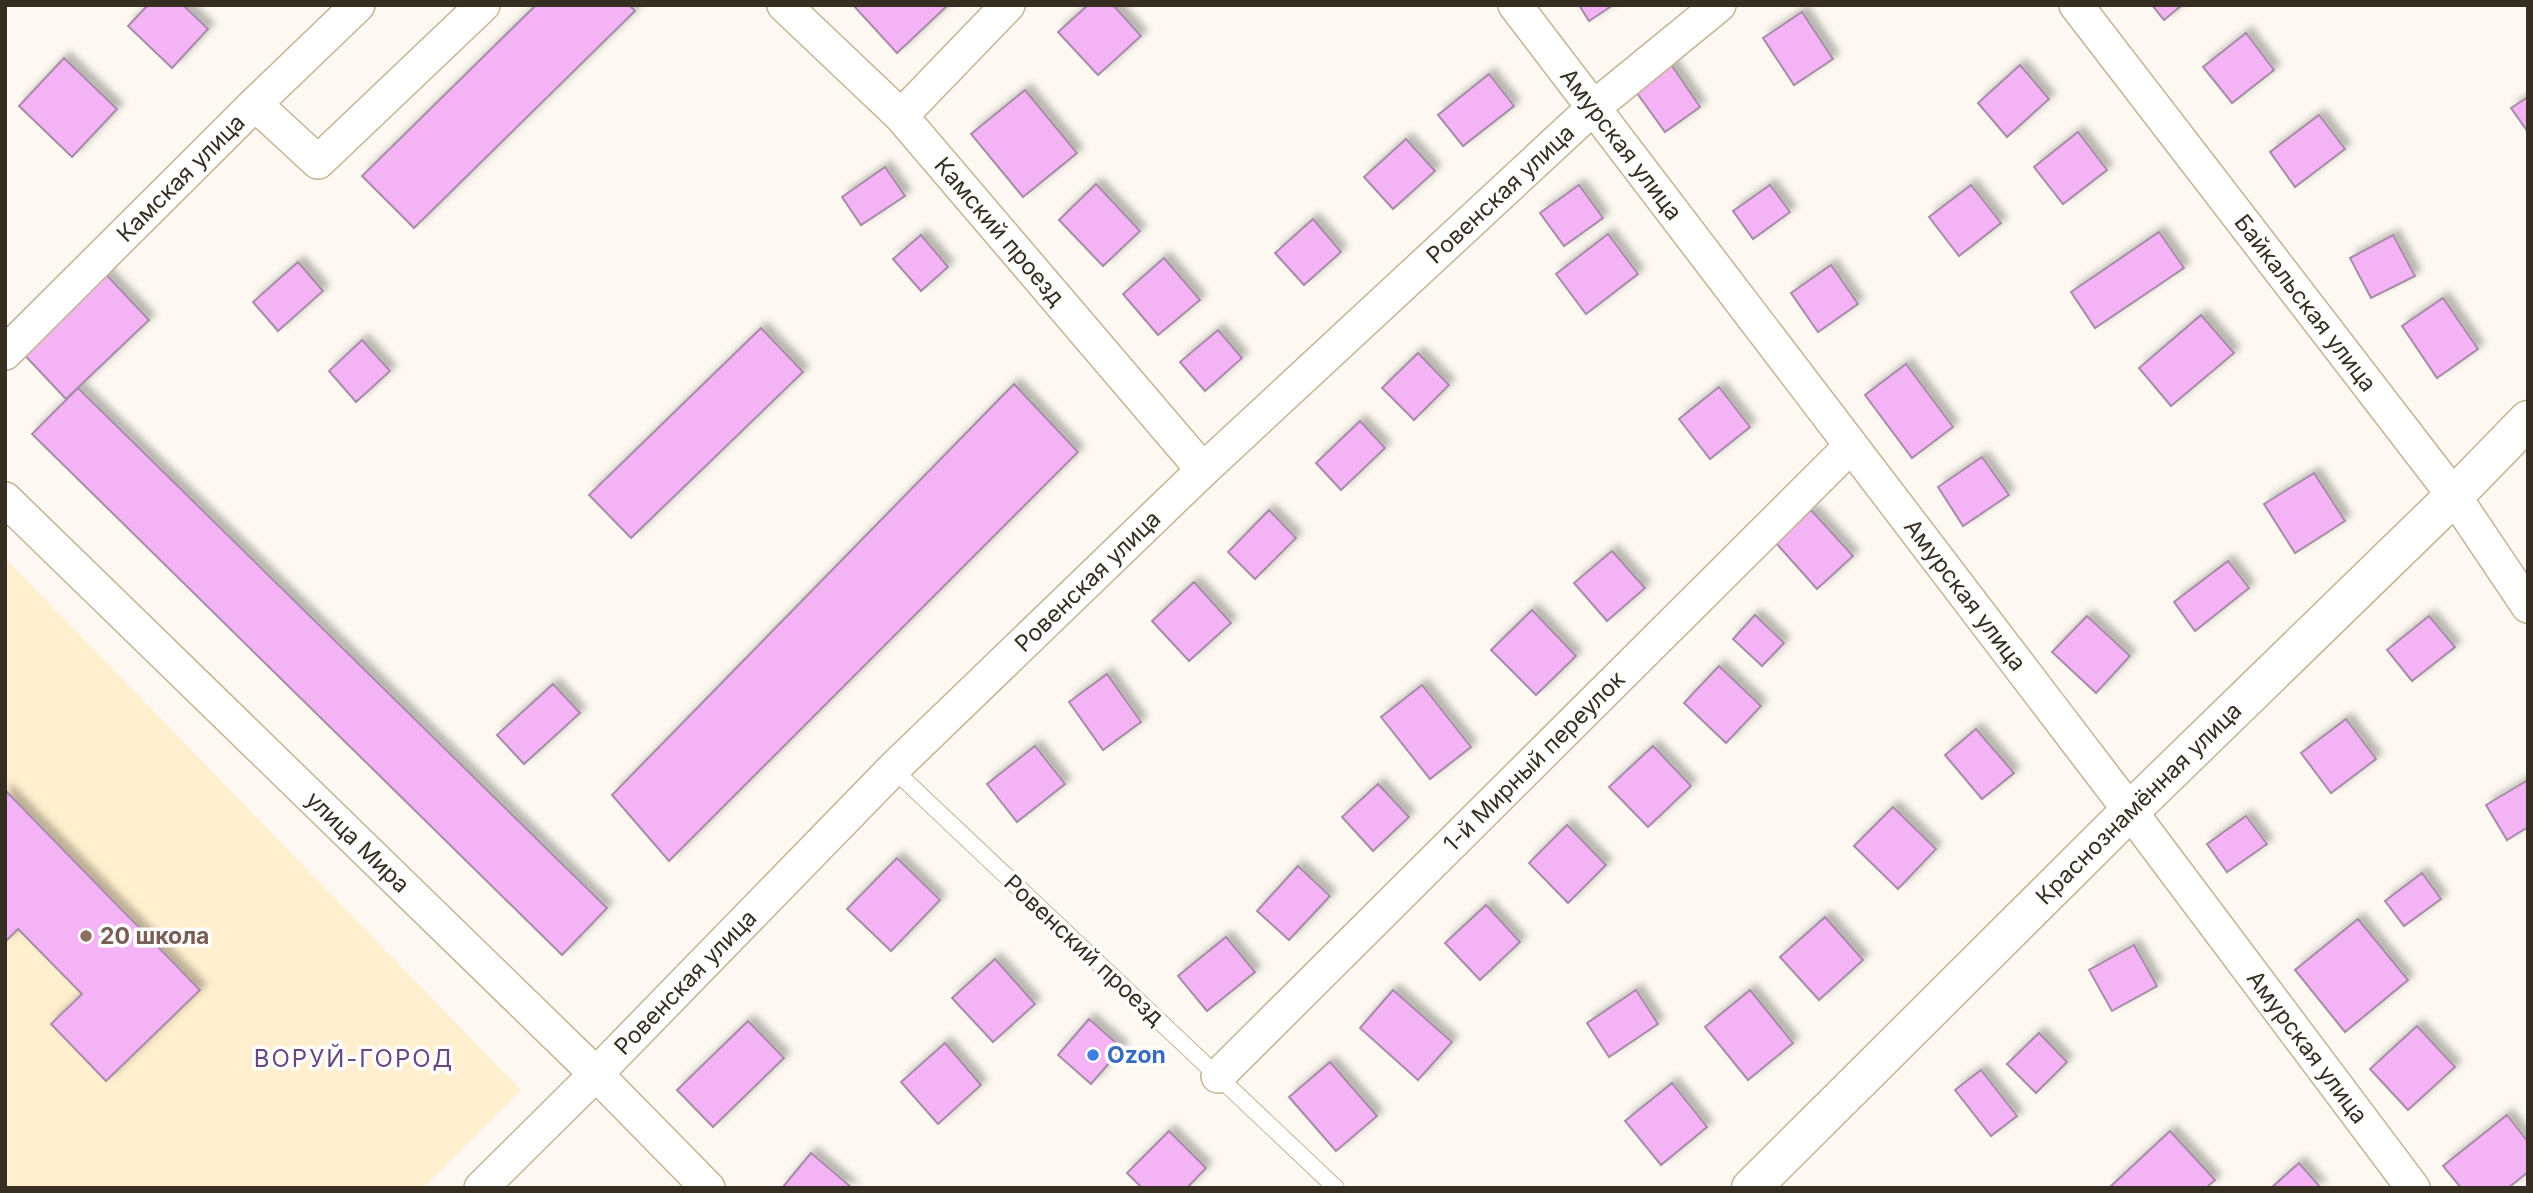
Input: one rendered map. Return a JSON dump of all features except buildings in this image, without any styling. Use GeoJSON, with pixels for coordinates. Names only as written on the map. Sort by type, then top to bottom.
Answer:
{"type":"FeatureCollection","features":[{"type":"Feature","properties":{"kind":"street","name":"Камская улица"},"geometry":{"type":"LineString","coordinates":[[5,352],[358,5]]}},
{"type":"Feature","properties":{"kind":"street"},"geometry":{"type":"LineString","coordinates":[[256,104],[318,162],[482,5]]}},
{"type":"Feature","properties":{"kind":"street","name":"Камский проезд"},"geometry":{"type":"LineString","coordinates":[[784,5],[901,116],[1203,470]]}},
{"type":"Feature","properties":{"kind":"street"},"geometry":{"type":"LineString","coordinates":[[901,116],[1007,5]]}},
{"type":"Feature","properties":{"kind":"street","name":"Амурская улица"},"geometry":{"type":"LineString","coordinates":[[1515,5],[2130,811],[2405,1185]]}},
{"type":"Feature","properties":{"kind":"street","name":"Ровенская улица"},"geometry":{"type":"LineString","coordinates":[[481,1188],[893,769],[1203,470],[1593,108],[1719,5]]}},
{"type":"Feature","properties":{"kind":"street","name":"Байкальская улица"},"geometry":{"type":"LineString","coordinates":[[2076,5],[2454,496],[2528,606]]}},
{"type":"Feature","properties":{"kind":"street","name":"Краснознамённая улица"},"geometry":{"type":"LineString","coordinates":[[1751,1188],[2528,420]]}},
{"type":"Feature","properties":{"kind":"street","name":"1-й Мирный переулок"},"geometry":{"type":"LineString","coordinates":[[1218,1076],[1851,446]]}},
{"type":"Feature","properties":{"kind":"street","name":"улица Мира"},"geometry":{"type":"LineString","coordinates":[[5,499],[596,1074],[708,1188]]}},
{"type":"Feature","properties":{"kind":"lane","name":"Ровенский проезд"},"geometry":{"type":"LineString","coordinates":[[893,769],[1336,1188]]}},
{"type":"Feature","properties":{"kind":"shaded area"},"geometry":{"type":"Polygon","coordinates":[[[5,558],[521,1090],[423,1188],[5,1188],[5,558]]]}},
{"type":"Feature","properties":{"kind":"place","name":"20 школа"},"geometry":{"type":"Point","coordinates":[86,936]}},
{"type":"Feature","properties":{"kind":"place","name":"Ozon"},"geometry":{"type":"Point","coordinates":[1093,1055]}},
{"type":"Feature","properties":{"kind":"district","name":"ВОРУЙ-ГОРОД"},"geometry":{"type":"Point","coordinates":[354,1059]}}]}
